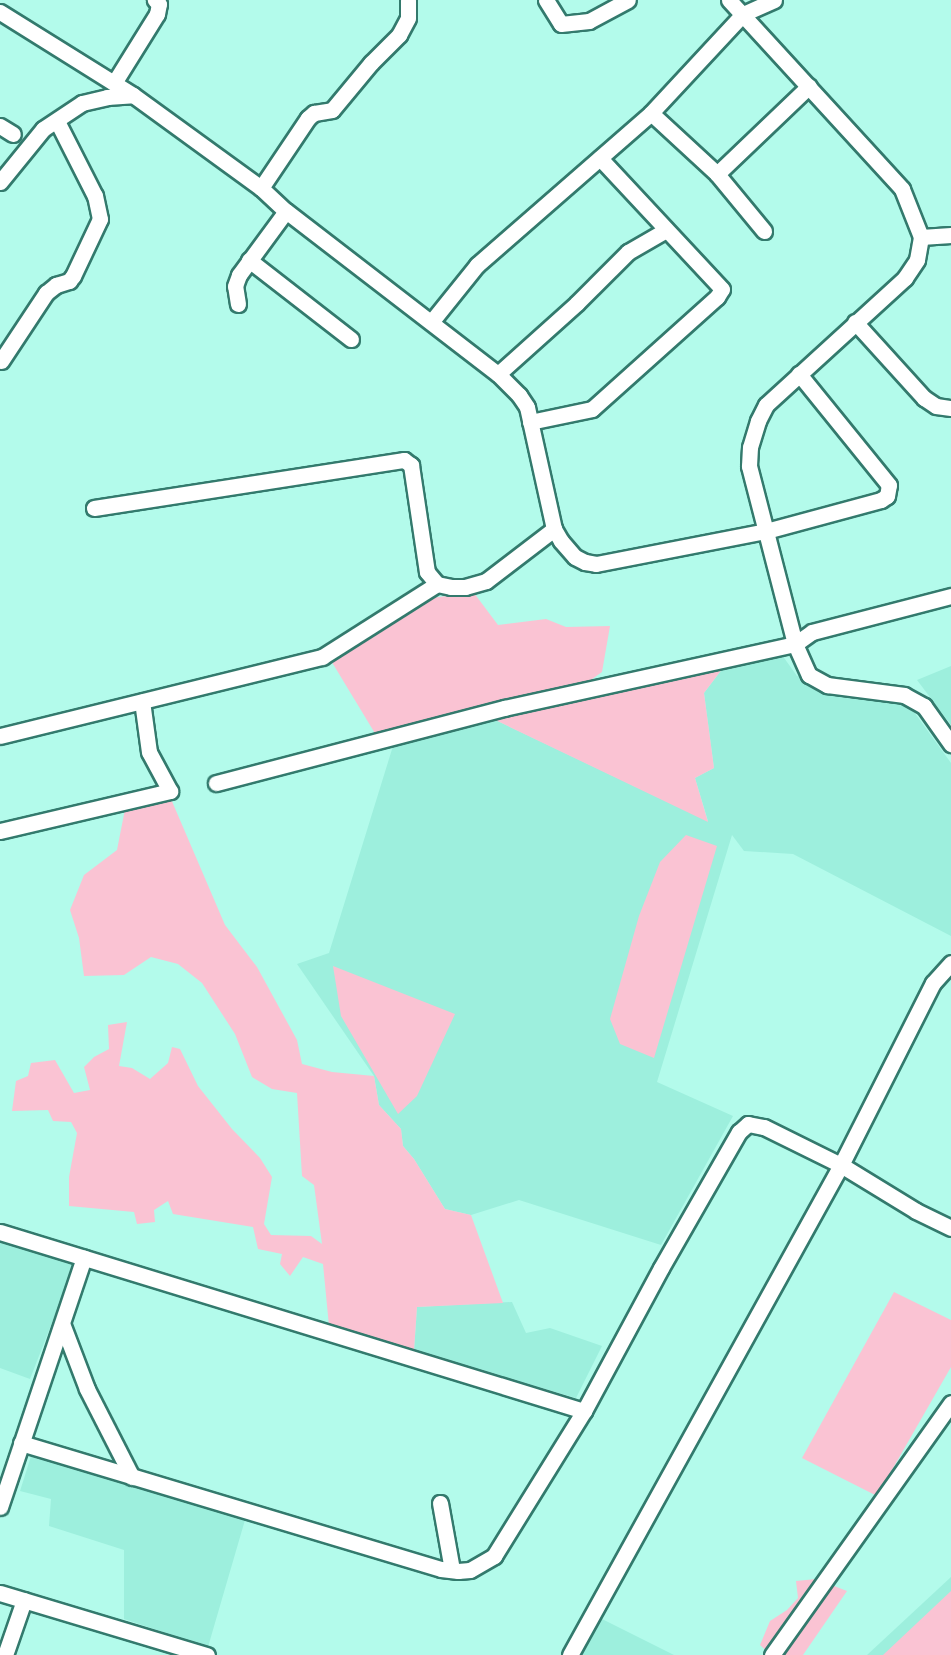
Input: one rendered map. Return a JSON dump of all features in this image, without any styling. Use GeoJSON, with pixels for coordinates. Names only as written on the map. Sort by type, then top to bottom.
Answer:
{"type":"FeatureCollection","features":[{"type":"Feature","properties":{"kind":"street"},"geometry":{"type":"LineString","coordinates":[[114,83],[157,14],[159,4],[155,0]]}},
{"type":"Feature","properties":{"kind":"street"},"geometry":{"type":"LineString","coordinates":[[261,188],[308,118],[314,113],[332,110],[371,63],[399,35],[408,18],[408,0]]}},
{"type":"Feature","properties":{"kind":"street"},"geometry":{"type":"LineString","coordinates":[[546,0],[561,24],[589,21],[628,0]]}},
{"type":"Feature","properties":{"kind":"street"},"geometry":{"type":"LineString","coordinates":[[729,0],[902,189],[921,237],[920,250],[912,269],[766,405],[758,421],[750,447],[749,466],[795,644],[809,675],[827,685],[904,695],[924,706],[951,744]]}},
{"type":"Feature","properties":{"kind":"street"},"geometry":{"type":"LineString","coordinates":[[432,321],[477,265],[651,113],[743,14],[774,0]]}},
{"type":"Feature","properties":{"kind":"street"},"geometry":{"type":"LineString","coordinates":[[0,12],[133,95],[261,188],[286,211],[498,374],[519,395],[527,407],[554,528],[561,542],[575,557],[596,564],[766,531],[881,500],[890,492],[889,485],[799,374]]}},
{"type":"Feature","properties":{"kind":"street"},"geometry":{"type":"LineString","coordinates":[[717,174],[809,86]]}},
{"type":"Feature","properties":{"kind":"street"},"geometry":{"type":"LineString","coordinates":[[0,182],[43,129],[82,103],[107,97],[133,95]]}},
{"type":"Feature","properties":{"kind":"street"},"geometry":{"type":"LineString","coordinates":[[651,113],[717,174],[764,231]]}},
{"type":"Feature","properties":{"kind":"street"},"geometry":{"type":"LineString","coordinates":[[1,361],[46,293],[56,285],[69,281],[73,276],[100,219],[95,196],[57,121]]}},
{"type":"Feature","properties":{"kind":"street"},"geometry":{"type":"LineString","coordinates":[[531,422],[591,409],[717,297],[722,289],[600,158]]}},
{"type":"Feature","properties":{"kind":"street"},"geometry":{"type":"LineString","coordinates":[[238,304],[235,286],[249,260],[286,211]]}},
{"type":"Feature","properties":{"kind":"street"},"geometry":{"type":"LineString","coordinates":[[498,374],[578,303],[628,252],[666,230]]}},
{"type":"Feature","properties":{"kind":"street"},"geometry":{"type":"LineString","coordinates":[[921,237],[951,235]]}},
{"type":"Feature","properties":{"kind":"street"},"geometry":{"type":"LineString","coordinates":[[249,260],[351,339]]}},
{"type":"Feature","properties":{"kind":"street"},"geometry":{"type":"LineString","coordinates":[[855,322],[924,398],[936,406],[951,408]]}},
{"type":"Feature","properties":{"kind":"street"},"geometry":{"type":"LineString","coordinates":[[94,508],[404,460],[411,465],[427,572],[437,584]]}},
{"type":"Feature","properties":{"kind":"street"},"geometry":{"type":"LineString","coordinates":[[0,736],[322,657],[437,584],[465,587],[486,581],[554,528]]}},
{"type":"Feature","properties":{"kind":"street"},"geometry":{"type":"LineString","coordinates":[[216,783],[504,708],[795,644],[812,632],[951,596]]}},
{"type":"Feature","properties":{"kind":"street"},"geometry":{"type":"LineString","coordinates":[[0,831],[170,791],[149,752],[142,701]]}},
{"type":"Feature","properties":{"kind":"street"},"geometry":{"type":"LineString","coordinates":[[570,1655],[841,1165],[933,983],[951,963]]}},
{"type":"Feature","properties":{"kind":"street"},"geometry":{"type":"LineString","coordinates":[[21,1443],[452,1570],[470,1570],[494,1556],[584,1411],[661,1268],[743,1126],[753,1123],[841,1165],[916,1211],[951,1228]]}},
{"type":"Feature","properties":{"kind":"street"},"geometry":{"type":"LineString","coordinates":[[0,1232],[584,1411]]}},
{"type":"Feature","properties":{"kind":"street"},"geometry":{"type":"LineString","coordinates":[[0,1507],[63,1326],[84,1258]]}},
{"type":"Feature","properties":{"kind":"street"},"geometry":{"type":"LineString","coordinates":[[63,1326],[87,1389],[132,1477]]}},
{"type":"Feature","properties":{"kind":"street"},"geometry":{"type":"LineString","coordinates":[[772,1655],[951,1403]]}},
{"type":"Feature","properties":{"kind":"street"},"geometry":{"type":"LineString","coordinates":[[440,1503],[452,1570]]}},
{"type":"Feature","properties":{"kind":"street"},"geometry":{"type":"LineString","coordinates":[[0,1593],[164,1649],[207,1655]]}},
{"type":"Feature","properties":{"kind":"street"},"geometry":{"type":"LineString","coordinates":[[5,1655],[24,1600]]}},
{"type":"Feature","properties":{"kind":"shaded area"},"geometry":{"type":"Polygon","coordinates":[[[474,593],[498,625],[546,619],[566,627],[610,626],[602,672],[588,682],[376,735],[330,659],[395,622],[430,598],[474,593]]]}},
{"type":"Feature","properties":{"kind":"shaded area"},"geometry":{"type":"Polygon","coordinates":[[[782,655],[797,676],[909,705],[951,763],[951,936],[793,854],[744,851],[732,835],[657,1082],[733,1116],[661,1245],[519,1200],[471,1215],[445,1209],[414,1159],[403,1146],[401,1129],[379,1105],[374,1076],[297,964],[329,953],[393,746],[491,718],[708,821],[695,778],[714,768],[704,693],[726,664],[782,655]]]}},
{"type":"Feature","properties":{"kind":"shaded area"},"geometry":{"type":"Polygon","coordinates":[[[726,664],[704,693],[714,768],[695,778],[708,822],[491,718],[726,664]]]}},
{"type":"Feature","properties":{"kind":"shaded area"},"geometry":{"type":"Polygon","coordinates":[[[951,666],[951,725],[917,680],[951,666]]]}},
{"type":"Feature","properties":{"kind":"shaded area"},"geometry":{"type":"Polygon","coordinates":[[[171,799],[225,925],[257,967],[297,1040],[302,1064],[332,1072],[374,1076],[379,1105],[401,1129],[403,1146],[414,1159],[445,1209],[471,1215],[503,1303],[417,1307],[414,1351],[329,1326],[323,1264],[303,1257],[290,1276],[280,1264],[282,1254],[258,1249],[253,1227],[173,1214],[168,1201],[154,1210],[155,1222],[137,1224],[134,1212],[69,1206],[69,1177],[77,1133],[71,1122],[53,1121],[48,1110],[12,1111],[16,1081],[28,1076],[31,1063],[55,1060],[74,1093],[90,1090],[84,1067],[94,1057],[109,1049],[108,1025],[127,1022],[119,1066],[132,1068],[150,1079],[168,1063],[172,1047],[180,1049],[198,1086],[232,1129],[260,1158],[272,1177],[264,1224],[271,1235],[311,1236],[322,1244],[314,1185],[302,1176],[297,1093],[272,1089],[252,1077],[235,1034],[202,983],[178,964],[151,957],[124,975],[84,976],[79,938],[70,910],[84,875],[117,850],[125,809],[171,799]]]}},
{"type":"Feature","properties":{"kind":"shaded area"},"geometry":{"type":"Polygon","coordinates":[[[686,835],[717,846],[654,1058],[620,1044],[610,1019],[639,916],[660,862],[686,835]]]}},
{"type":"Feature","properties":{"kind":"shaded area"},"geometry":{"type":"Polygon","coordinates":[[[333,966],[455,1014],[417,1096],[398,1114],[341,1016],[333,966]]]}},
{"type":"Feature","properties":{"kind":"shaded area"},"geometry":{"type":"Polygon","coordinates":[[[0,1240],[75,1264],[30,1379],[0,1368],[0,1240]]]}},
{"type":"Feature","properties":{"kind":"shaded area"},"geometry":{"type":"Polygon","coordinates":[[[894,1292],[951,1320],[951,1367],[877,1496],[802,1458],[894,1292]]]}},
{"type":"Feature","properties":{"kind":"shaded area"},"geometry":{"type":"Polygon","coordinates":[[[512,1302],[526,1333],[550,1328],[602,1346],[576,1398],[414,1351],[417,1307],[512,1302]]]}},
{"type":"Feature","properties":{"kind":"shaded area"},"geometry":{"type":"Polygon","coordinates":[[[32,1453],[245,1520],[208,1647],[124,1619],[124,1550],[49,1526],[51,1499],[20,1491],[32,1453]]]}},
{"type":"Feature","properties":{"kind":"shaded area"},"geometry":{"type":"Polygon","coordinates":[[[951,1577],[951,1655],[867,1655],[951,1577]]]}},
{"type":"Feature","properties":{"kind":"shaded area"},"geometry":{"type":"Polygon","coordinates":[[[816,1579],[847,1591],[803,1655],[771,1655],[760,1645],[770,1621],[787,1610],[798,1598],[796,1581],[816,1579]]]}},
{"type":"Feature","properties":{"kind":"shaded area"},"geometry":{"type":"Polygon","coordinates":[[[951,1591],[951,1655],[883,1655],[951,1591]]]}},
{"type":"Feature","properties":{"kind":"shaded area"},"geometry":{"type":"Polygon","coordinates":[[[600,1618],[674,1655],[582,1655],[600,1618]]]}}]}
